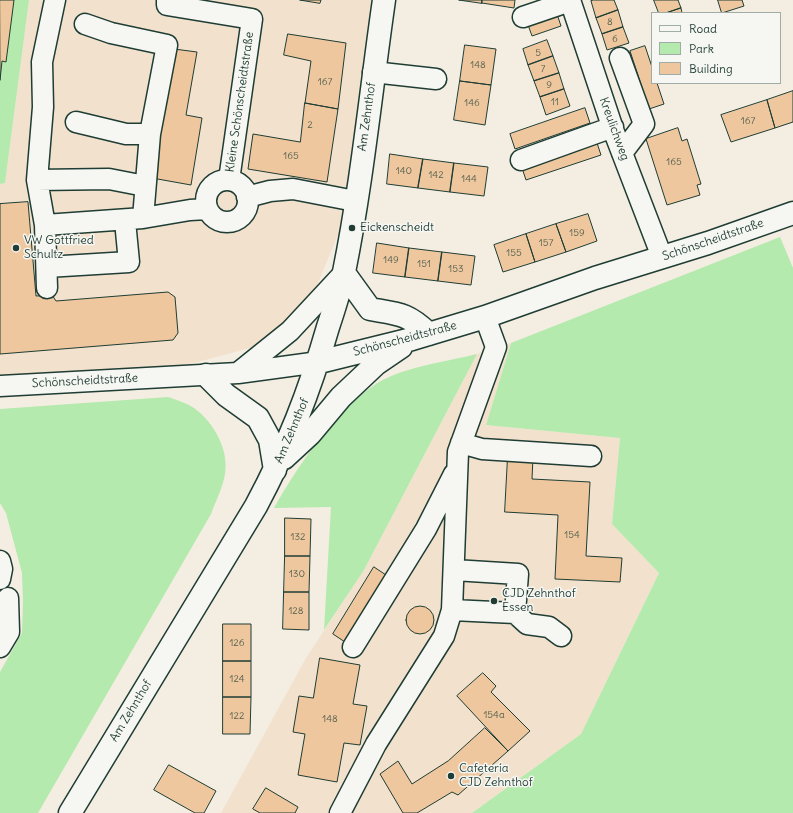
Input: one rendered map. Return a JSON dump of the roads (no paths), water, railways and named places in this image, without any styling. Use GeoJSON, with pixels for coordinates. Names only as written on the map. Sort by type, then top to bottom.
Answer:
{"type":"FeatureCollection","features":[{"type":"Feature","properties":{"kind":"main road","name":"Am Zehnthof"},"geometry":{"type":"LineString","coordinates":[[70,813],[256,506],[277,466],[302,408],[319,362],[344,273],[384,0]]}},
{"type":"Feature","properties":{"kind":"main road","name":"Schönscheidtstraße"},"geometry":{"type":"LineString","coordinates":[[319,362],[421,337],[485,317],[595,278],[793,213]]}},
{"type":"Feature","properties":{"kind":"main road"},"geometry":{"type":"LineString","coordinates":[[206,375],[226,395],[258,418],[270,440],[277,466],[310,434],[341,397],[376,364],[421,337],[414,320],[399,314],[370,309],[344,273]]}},
{"type":"Feature","properties":{"kind":"street"},"geometry":{"type":"LineString","coordinates":[[47,288],[46,225],[37,180],[43,107],[42,62],[55,0]]}},
{"type":"Feature","properties":{"kind":"street","name":"Kleine Schönscheidtstraße"},"geometry":{"type":"LineString","coordinates":[[167,0],[167,5],[252,19],[229,180]]}},
{"type":"Feature","properties":{"kind":"street"},"geometry":{"type":"LineString","coordinates":[[523,17],[570,1]]}},
{"type":"Feature","properties":{"kind":"street","name":"Kreulichweg"},"geometry":{"type":"LineString","coordinates":[[570,1],[613,128],[662,257]]}},
{"type":"Feature","properties":{"kind":"street"},"geometry":{"type":"LineString","coordinates":[[46,267],[129,262],[134,219],[145,186],[150,134],[167,45],[111,33],[85,24]]}},
{"type":"Feature","properties":{"kind":"street"},"geometry":{"type":"LineString","coordinates":[[620,58],[644,124],[622,153]]}},
{"type":"Feature","properties":{"kind":"street"},"geometry":{"type":"LineString","coordinates":[[373,72],[436,79]]}},
{"type":"Feature","properties":{"kind":"street"},"geometry":{"type":"LineString","coordinates":[[76,122],[126,134],[150,134]]}},
{"type":"Feature","properties":{"kind":"street"},"geometry":{"type":"LineString","coordinates":[[521,160],[613,128]]}},
{"type":"Feature","properties":{"kind":"street"},"geometry":{"type":"LineString","coordinates":[[37,180],[109,179],[145,186]]}},
{"type":"Feature","properties":{"kind":"street","name":"Kleine Schönscheidtstraße"},"geometry":{"type":"LineString","coordinates":[[207,209],[206,202],[210,188],[222,180],[229,180],[241,186],[247,197]]}},
{"type":"Feature","properties":{"kind":"street"},"geometry":{"type":"LineString","coordinates":[[46,225],[134,219],[190,210],[207,209],[216,219],[229,222],[241,216],[245,210],[247,197],[270,191],[293,189],[355,201]]}},
{"type":"Feature","properties":{"kind":"street"},"geometry":{"type":"LineString","coordinates":[[238,373],[290,331],[344,273]]}},
{"type":"Feature","properties":{"kind":"street"},"geometry":{"type":"LineString","coordinates":[[340,813],[376,744],[444,636],[452,610],[457,469],[461,443],[496,347],[485,317]]}},
{"type":"Feature","properties":{"kind":"street","name":"Schönscheidtstraße"},"geometry":{"type":"LineString","coordinates":[[0,386],[238,373],[319,362]]}},
{"type":"Feature","properties":{"kind":"street"},"geometry":{"type":"LineString","coordinates":[[461,443],[482,449],[591,456]]}},
{"type":"Feature","properties":{"kind":"street"},"geometry":{"type":"LineString","coordinates":[[353,647],[426,529],[457,469]]}},
{"type":"Feature","properties":{"kind":"street"},"geometry":{"type":"LineString","coordinates":[[0,561],[2,568],[0,579]]}},
{"type":"Feature","properties":{"kind":"street"},"geometry":{"type":"LineString","coordinates":[[454,570],[518,574],[515,613]]}},
{"type":"Feature","properties":{"kind":"street"},"geometry":{"type":"LineString","coordinates":[[0,647],[8,632],[8,598]]}},
{"type":"Feature","properties":{"kind":"street"},"geometry":{"type":"LineString","coordinates":[[452,610],[515,613],[527,624],[549,627],[561,636]]}},
{"type":"Feature","properties":{"kind":"place","name":"Eickenscheidt"},"geometry":{"type":"Point","coordinates":[352,228]}},
{"type":"Feature","properties":{"kind":"place","name":"VW Gottfried Schultz"},"geometry":{"type":"Point","coordinates":[16,248]}},
{"type":"Feature","properties":{"kind":"place","name":"CJD Zehnthof Essen"},"geometry":{"type":"Point","coordinates":[494,601]}},
{"type":"Feature","properties":{"kind":"place","name":"Cafetería CJD Zehnthof"},"geometry":{"type":"Point","coordinates":[451,776]}}]}
